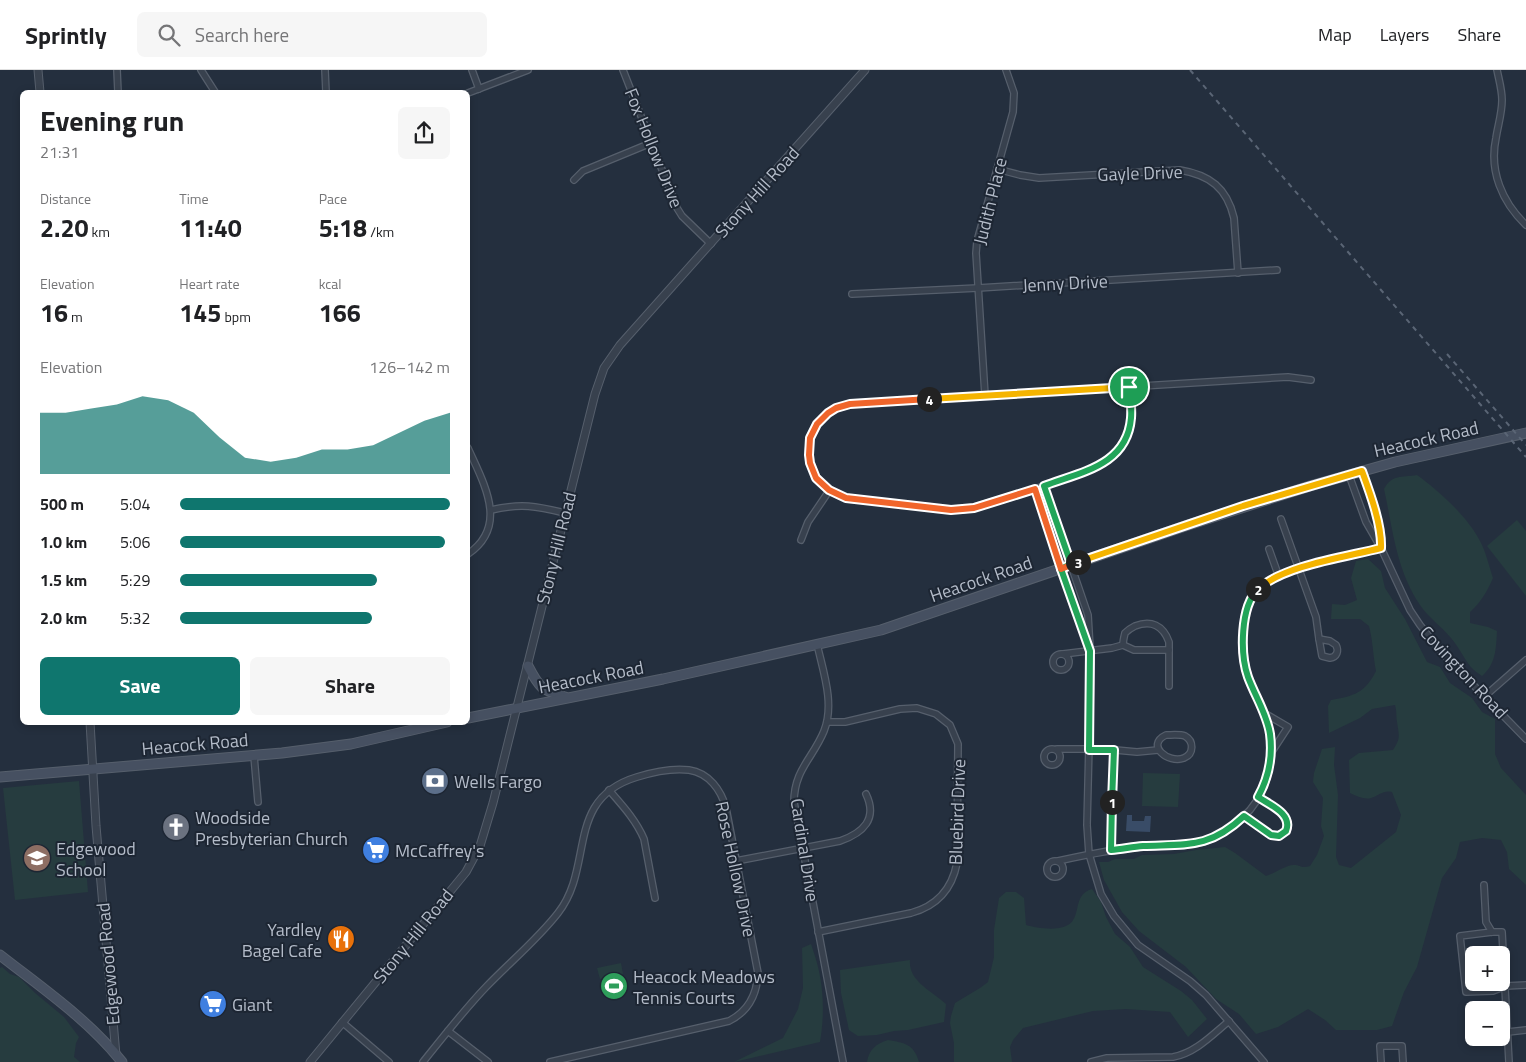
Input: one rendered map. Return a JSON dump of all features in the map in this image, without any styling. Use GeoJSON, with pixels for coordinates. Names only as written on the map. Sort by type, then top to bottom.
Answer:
{"type":"FeatureCollection","features":[{"type":"Feature","properties":{"kind":"main road","name":"Heacock Road"},"geometry":{"type":"LineString","coordinates":[[470,718],[663,679],[900,624],[982,594],[1061,569],[1243,506],[1362,471],[1440,451],[1526,433]]}},
{"type":"Feature","properties":{"kind":"main road"},"geometry":{"type":"LineString","coordinates":[[528,666],[538,685],[543,690],[568,698]]}},
{"type":"Feature","properties":{"kind":"main road","name":"Heacock Road"},"geometry":{"type":"LineString","coordinates":[[0,777],[254,756],[351,744],[434,725]]}},
{"type":"Feature","properties":{"kind":"main road"},"geometry":{"type":"LineString","coordinates":[[0,956],[85,1024],[119,1058]]}},
{"type":"Feature","properties":{"kind":"street"},"geometry":{"type":"LineString","coordinates":[[38,70],[40,90]]}},
{"type":"Feature","properties":{"kind":"street"},"geometry":{"type":"LineString","coordinates":[[117,70],[118,90]]}},
{"type":"Feature","properties":{"kind":"street"},"geometry":{"type":"LineString","coordinates":[[201,70],[214,90]]}},
{"type":"Feature","properties":{"kind":"street"},"geometry":{"type":"LineString","coordinates":[[325,70],[326,90]]}},
{"type":"Feature","properties":{"kind":"street"},"geometry":{"type":"LineString","coordinates":[[472,70],[479,89]]}},
{"type":"Feature","properties":{"kind":"street"},"geometry":{"type":"LineString","coordinates":[[470,93],[528,70]]}},
{"type":"Feature","properties":{"kind":"street","name":"Fox Hollow Drive"},"geometry":{"type":"LineString","coordinates":[[623,70],[677,208],[682,216],[711,244]]}},
{"type":"Feature","properties":{"kind":"street","name":"Stony Hill Road"},"geometry":{"type":"LineString","coordinates":[[310,1062],[439,906],[474,859],[488,820],[518,708],[594,394],[604,368],[620,346],[865,70]]}},
{"type":"Feature","properties":{"kind":"street","name":"Judith Place"},"geometry":{"type":"LineString","coordinates":[[985,395],[977,241],[1013,112],[1014,93],[1006,70]]}},
{"type":"Feature","properties":{"kind":"street"},"geometry":{"type":"LineString","coordinates":[[1497,70],[1502,101],[1494,151],[1496,173],[1509,204],[1526,225]]}},
{"type":"Feature","properties":{"kind":"street"},"geometry":{"type":"LineString","coordinates":[[574,180],[583,171],[651,143]]}},
{"type":"Feature","properties":{"kind":"street","name":"Gayle Drive"},"geometry":{"type":"LineString","coordinates":[[997,170],[1040,178],[1158,170],[1180,170],[1201,175],[1216,184],[1230,203],[1234,218],[1238,273]]}},
{"type":"Feature","properties":{"kind":"street","name":"Jenny Drive"},"geometry":{"type":"LineString","coordinates":[[852,294],[1277,270]]}},
{"type":"Feature","properties":{"kind":"street"},"geometry":{"type":"LineString","coordinates":[[1129,387],[1130,428],[1124,443],[1109,459],[1094,468],[974,508],[951,510],[846,498],[822,485],[813,472],[810,463],[810,438],[817,424],[836,408],[850,404],[1288,377],[1311,380]]}},
{"type":"Feature","properties":{"kind":"street"},"geometry":{"type":"LineString","coordinates":[[470,453],[491,510],[487,533],[478,546],[470,552]]}},
{"type":"Feature","properties":{"kind":"street","name":"Covington Road"},"geometry":{"type":"LineString","coordinates":[[1362,471],[1376,517],[1381,538],[1381,548]]}},
{"type":"Feature","properties":{"kind":"street","name":"Covington Road"},"geometry":{"type":"LineString","coordinates":[[1349,475],[1366,522],[1381,548],[1399,589],[1420,626],[1443,654],[1526,739]]}},
{"type":"Feature","properties":{"kind":"street"},"geometry":{"type":"LineString","coordinates":[[1044,486],[1088,615],[1090,651],[1087,825],[1089,854],[1101,894],[1124,929],[1146,951],[1195,986],[1264,1062]]}},
{"type":"Feature","properties":{"kind":"street"},"geometry":{"type":"LineString","coordinates":[[1035,489],[1090,651]]}},
{"type":"Feature","properties":{"kind":"street"},"geometry":{"type":"LineString","coordinates":[[801,540],[808,522],[829,490]]}},
{"type":"Feature","properties":{"kind":"street"},"geometry":{"type":"LineString","coordinates":[[491,510],[506,506],[527,505],[565,513]]}},
{"type":"Feature","properties":{"kind":"street"},"geometry":{"type":"LineString","coordinates":[[1281,519],[1316,617],[1319,639]]}},
{"type":"Feature","properties":{"kind":"street"},"geometry":{"type":"LineString","coordinates":[[1058,861],[1111,850],[1142,846],[1198,844],[1219,835],[1244,816],[1258,797],[1268,774],[1271,753],[1270,732],[1264,712],[1248,677],[1246,666],[1245,617],[1250,600],[1256,591],[1267,583],[1299,569],[1381,548]]}},
{"type":"Feature","properties":{"kind":"street"},"geometry":{"type":"LineString","coordinates":[[1270,549],[1279,577]]}},
{"type":"Feature","properties":{"kind":"street"},"geometry":{"type":"LineString","coordinates":[[1123,645],[1126,632],[1130,628],[1146,623],[1155,625],[1167,636],[1169,686]]}},
{"type":"Feature","properties":{"kind":"street","name":"Cardinal Drive"},"geometry":{"type":"LineString","coordinates":[[817,644],[828,702],[826,722],[818,742],[804,764],[794,794],[796,816],[843,1062]]}},
{"type":"Feature","properties":{"kind":"street"},"geometry":{"type":"LineString","coordinates":[[1063,654],[1123,645],[1134,650],[1169,650]]}},
{"type":"Feature","properties":{"kind":"street"},"geometry":{"type":"LineString","coordinates":[[1485,696],[1526,660]]}},
{"type":"Feature","properties":{"kind":"street","name":"Bluebird Drive"},"geometry":{"type":"LineString","coordinates":[[818,932],[911,913],[926,908],[940,899],[947,891],[955,876],[957,863],[958,744],[950,725],[936,714],[917,708],[845,722],[826,722]]}},
{"type":"Feature","properties":{"kind":"street"},"geometry":{"type":"LineString","coordinates":[[1264,712],[1288,727],[1271,753]]}},
{"type":"Feature","properties":{"kind":"street","name":"Edgewood Road"},"geometry":{"type":"LineString","coordinates":[[90,725],[113,1032],[119,1058]]}},
{"type":"Feature","properties":{"kind":"street"},"geometry":{"type":"LineString","coordinates":[[1168,735],[1182,735],[1190,740],[1192,746],[1189,754],[1181,758],[1164,756],[1158,750],[1161,739],[1168,735]]}},
{"type":"Feature","properties":{"kind":"street"},"geometry":{"type":"LineString","coordinates":[[1057,749],[1145,752],[1158,750]]}},
{"type":"Feature","properties":{"kind":"street"},"geometry":{"type":"LineString","coordinates":[[1111,850],[1114,750]]}},
{"type":"Feature","properties":{"kind":"street"},"geometry":{"type":"LineString","coordinates":[[254,756],[258,802]]}},
{"type":"Feature","properties":{"kind":"street","name":"Rose Hollow Drive"},"geometry":{"type":"LineString","coordinates":[[422,1062],[481,992],[549,924],[563,906],[571,889],[589,818],[598,800],[609,790],[629,780],[673,770],[691,770],[704,776],[715,785],[724,801],[758,973],[755,993],[749,1004],[740,1014],[729,1021],[550,1062]]}},
{"type":"Feature","properties":{"kind":"street"},"geometry":{"type":"LineString","coordinates":[[609,790],[641,831],[655,898]]}},
{"type":"Feature","properties":{"kind":"street"},"geometry":{"type":"LineString","coordinates":[[736,861],[840,841],[859,832],[865,825],[871,811],[871,804],[866,794]]}},
{"type":"Feature","properties":{"kind":"street"},"geometry":{"type":"LineString","coordinates":[[1244,816],[1271,835],[1279,836],[1286,831],[1288,823],[1285,816],[1258,797]]}},
{"type":"Feature","properties":{"kind":"street"},"geometry":{"type":"LineString","coordinates":[[1484,885],[1486,922],[1492,932]]}},
{"type":"Feature","properties":{"kind":"street"},"geometry":{"type":"LineString","coordinates":[[1465,983],[1460,936],[1502,932],[1503,946]]}},
{"type":"Feature","properties":{"kind":"street"},"geometry":{"type":"LineString","coordinates":[[1510,986],[1526,986]]}},
{"type":"Feature","properties":{"kind":"street"},"geometry":{"type":"LineString","coordinates":[[1466,991],[1493,991]]}},
{"type":"Feature","properties":{"kind":"street"},"geometry":{"type":"LineString","coordinates":[[1091,1062],[1107,1058],[1150,1060],[1189,1053],[1228,1021]]}},
{"type":"Feature","properties":{"kind":"street"},"geometry":{"type":"LineString","coordinates":[[342,1022],[389,1062]]}},
{"type":"Feature","properties":{"kind":"street"},"geometry":{"type":"LineString","coordinates":[[1510,1032],[1526,1030]]}},
{"type":"Feature","properties":{"kind":"street"},"geometry":{"type":"LineString","coordinates":[[448,1031],[488,1062]]}},
{"type":"Feature","properties":{"kind":"street"},"geometry":{"type":"LineString","coordinates":[[1380,1062],[1380,1046],[1402,1046],[1402,1062]]}},
{"type":"Feature","properties":{"kind":"street"},"geometry":{"type":"LineString","coordinates":[[1508,1046],[1509,1062]]}},
{"type":"Feature","properties":{"kind":"green space"},"geometry":{"type":"Polygon","coordinates":[[[1417,475],[1443,496],[1468,522],[1480,541],[1487,559],[1493,578],[1483,596],[1470,612],[1470,623],[1497,631],[1496,650],[1493,661],[1482,676],[1471,667],[1454,641],[1420,605],[1400,563],[1384,489],[1394,479],[1417,475]]]}},
{"type":"Feature","properties":{"kind":"green space"},"geometry":{"type":"Polygon","coordinates":[[[1517,520],[1526,531],[1526,596],[1487,546],[1517,520]]]}},
{"type":"Feature","properties":{"kind":"green space"},"geometry":{"type":"Polygon","coordinates":[[[1368,559],[1381,571],[1385,588],[1405,619],[1427,662],[1440,667],[1450,683],[1472,698],[1482,712],[1495,719],[1495,754],[1501,768],[1526,795],[1526,885],[1509,869],[1507,852],[1501,840],[1482,838],[1460,842],[1456,858],[1442,878],[1417,967],[1404,992],[1392,1026],[1377,1030],[1336,1030],[1308,1009],[1278,1027],[1256,1034],[1239,1014],[1216,999],[1186,967],[1139,931],[1122,912],[1104,880],[1099,862],[1108,862],[1115,859],[1134,859],[1142,855],[1174,854],[1225,847],[1266,876],[1291,865],[1310,866],[1317,855],[1324,836],[1321,826],[1323,798],[1313,782],[1314,773],[1322,749],[1335,747],[1334,765],[1338,795],[1336,857],[1339,865],[1351,868],[1396,832],[1401,815],[1392,792],[1384,792],[1368,798],[1350,793],[1349,760],[1359,753],[1393,750],[1399,737],[1395,705],[1372,709],[1360,718],[1329,733],[1328,706],[1331,700],[1352,695],[1363,689],[1376,671],[1369,626],[1360,619],[1331,619],[1332,604],[1345,605],[1357,600],[1351,578],[1356,561],[1368,559]]]}},
{"type":"Feature","properties":{"kind":"green space"},"geometry":{"type":"Polygon","coordinates":[[[1143,773],[1180,774],[1178,807],[1142,806],[1143,773]]]}},
{"type":"Feature","properties":{"kind":"green space"},"geometry":{"type":"Polygon","coordinates":[[[79,781],[88,892],[15,900],[3,788],[79,781]]]}},
{"type":"Feature","properties":{"kind":"green space"},"geometry":{"type":"Polygon","coordinates":[[[1092,889],[1101,902],[1115,934],[1130,947],[1143,967],[1181,991],[1192,1000],[1207,1019],[1188,1037],[1170,1012],[1126,1009],[1093,1011],[1023,1028],[1010,1047],[1012,1062],[954,1062],[951,1016],[955,1003],[988,982],[994,957],[994,930],[999,898],[1006,892],[1016,892],[1024,898],[1026,925],[1051,929],[1062,928],[1071,923],[1074,918],[1081,896],[1092,889]]]}},
{"type":"Feature","properties":{"kind":"green space"},"geometry":{"type":"Polygon","coordinates":[[[811,944],[818,968],[823,998],[820,1042],[734,1062],[783,1038],[798,1009],[803,988],[802,948],[811,944]]]}},
{"type":"Feature","properties":{"kind":"green space"},"geometry":{"type":"Polygon","coordinates":[[[910,960],[910,967],[917,980],[946,1004],[944,1022],[877,1035],[858,1036],[849,1030],[841,993],[840,970],[910,960]]]}},
{"type":"Feature","properties":{"kind":"green space","name":"Heacock Meadows Tennis Courts"},"geometry":{"type":"Polygon","coordinates":[[[621,963],[623,974],[600,979],[597,968],[621,963]]]}},
{"type":"Feature","properties":{"kind":"green space"},"geometry":{"type":"Polygon","coordinates":[[[2,967],[10,974],[19,977],[64,1017],[79,1037],[74,1057],[80,1062],[0,1062],[0,968],[2,967]]]}},
{"type":"Feature","properties":{"kind":"green space","name":"Heacock Meadows Tennis Courts"},"geometry":{"type":"Polygon","coordinates":[[[624,978],[627,989],[603,994],[601,983],[624,978]]]}},
{"type":"Feature","properties":{"kind":"green space"},"geometry":{"type":"Polygon","coordinates":[[[888,1040],[908,1045],[914,1051],[919,1062],[867,1062],[869,1054],[874,1048],[888,1040]]]}},
{"type":"Feature","properties":{"kind":"water"},"geometry":{"type":"Polygon","coordinates":[[[1127,815],[1132,815],[1132,821],[1144,821],[1145,816],[1151,816],[1150,832],[1126,831],[1127,815]]]}},
{"type":"Feature","properties":{"kind":"railway"},"geometry":{"type":"LineString","coordinates":[[1190,70],[1526,457]]}},
{"type":"Feature","properties":{"kind":"railway"},"geometry":{"type":"LineString","coordinates":[[1447,354],[1526,445]]}},
{"type":"Feature","properties":{"kind":"place","name":"Wells Fargo"},"geometry":{"type":"Point","coordinates":[435,781]}},
{"type":"Feature","properties":{"kind":"place","name":"Woodside Presbyterian Church"},"geometry":{"type":"Point","coordinates":[176,827]}},
{"type":"Feature","properties":{"kind":"place","name":"McCaffrey's"},"geometry":{"type":"Point","coordinates":[376,850]}},
{"type":"Feature","properties":{"kind":"place","name":"Edgewood School"},"geometry":{"type":"Point","coordinates":[37,858]}},
{"type":"Feature","properties":{"kind":"place","name":"Yardley Bagel Cafe"},"geometry":{"type":"Point","coordinates":[341,939]}},
{"type":"Feature","properties":{"kind":"place","name":"Heacock Meadows Tennis Courts"},"geometry":{"type":"Point","coordinates":[614,986]}},
{"type":"Feature","properties":{"kind":"place","name":"Giant"},"geometry":{"type":"Point","coordinates":[213,1004]}},
{"type":"Feature","properties":{"kind":"route"},"geometry":{"type":"LineString","coordinates":[[1129,387],[844,405],[828,413],[817,424],[810,438],[810,463],[816,478],[822,485],[837,495],[861,501],[964,510],[1035,489],[1061,569],[1243,506],[1362,471],[1376,517],[1381,538],[1381,548],[1306,566],[1261,586],[1250,600],[1245,617],[1244,656],[1248,677],[1268,724],[1271,744],[1268,774],[1258,797],[1287,819],[1288,828],[1279,836],[1271,835],[1244,816],[1226,831],[1198,844],[1142,846],[1111,850],[1114,750],[1089,750],[1090,651],[1061,569],[1071,564],[1044,486],[1094,468],[1117,452],[1124,443],[1130,428],[1131,407],[1129,387]]}}]}
